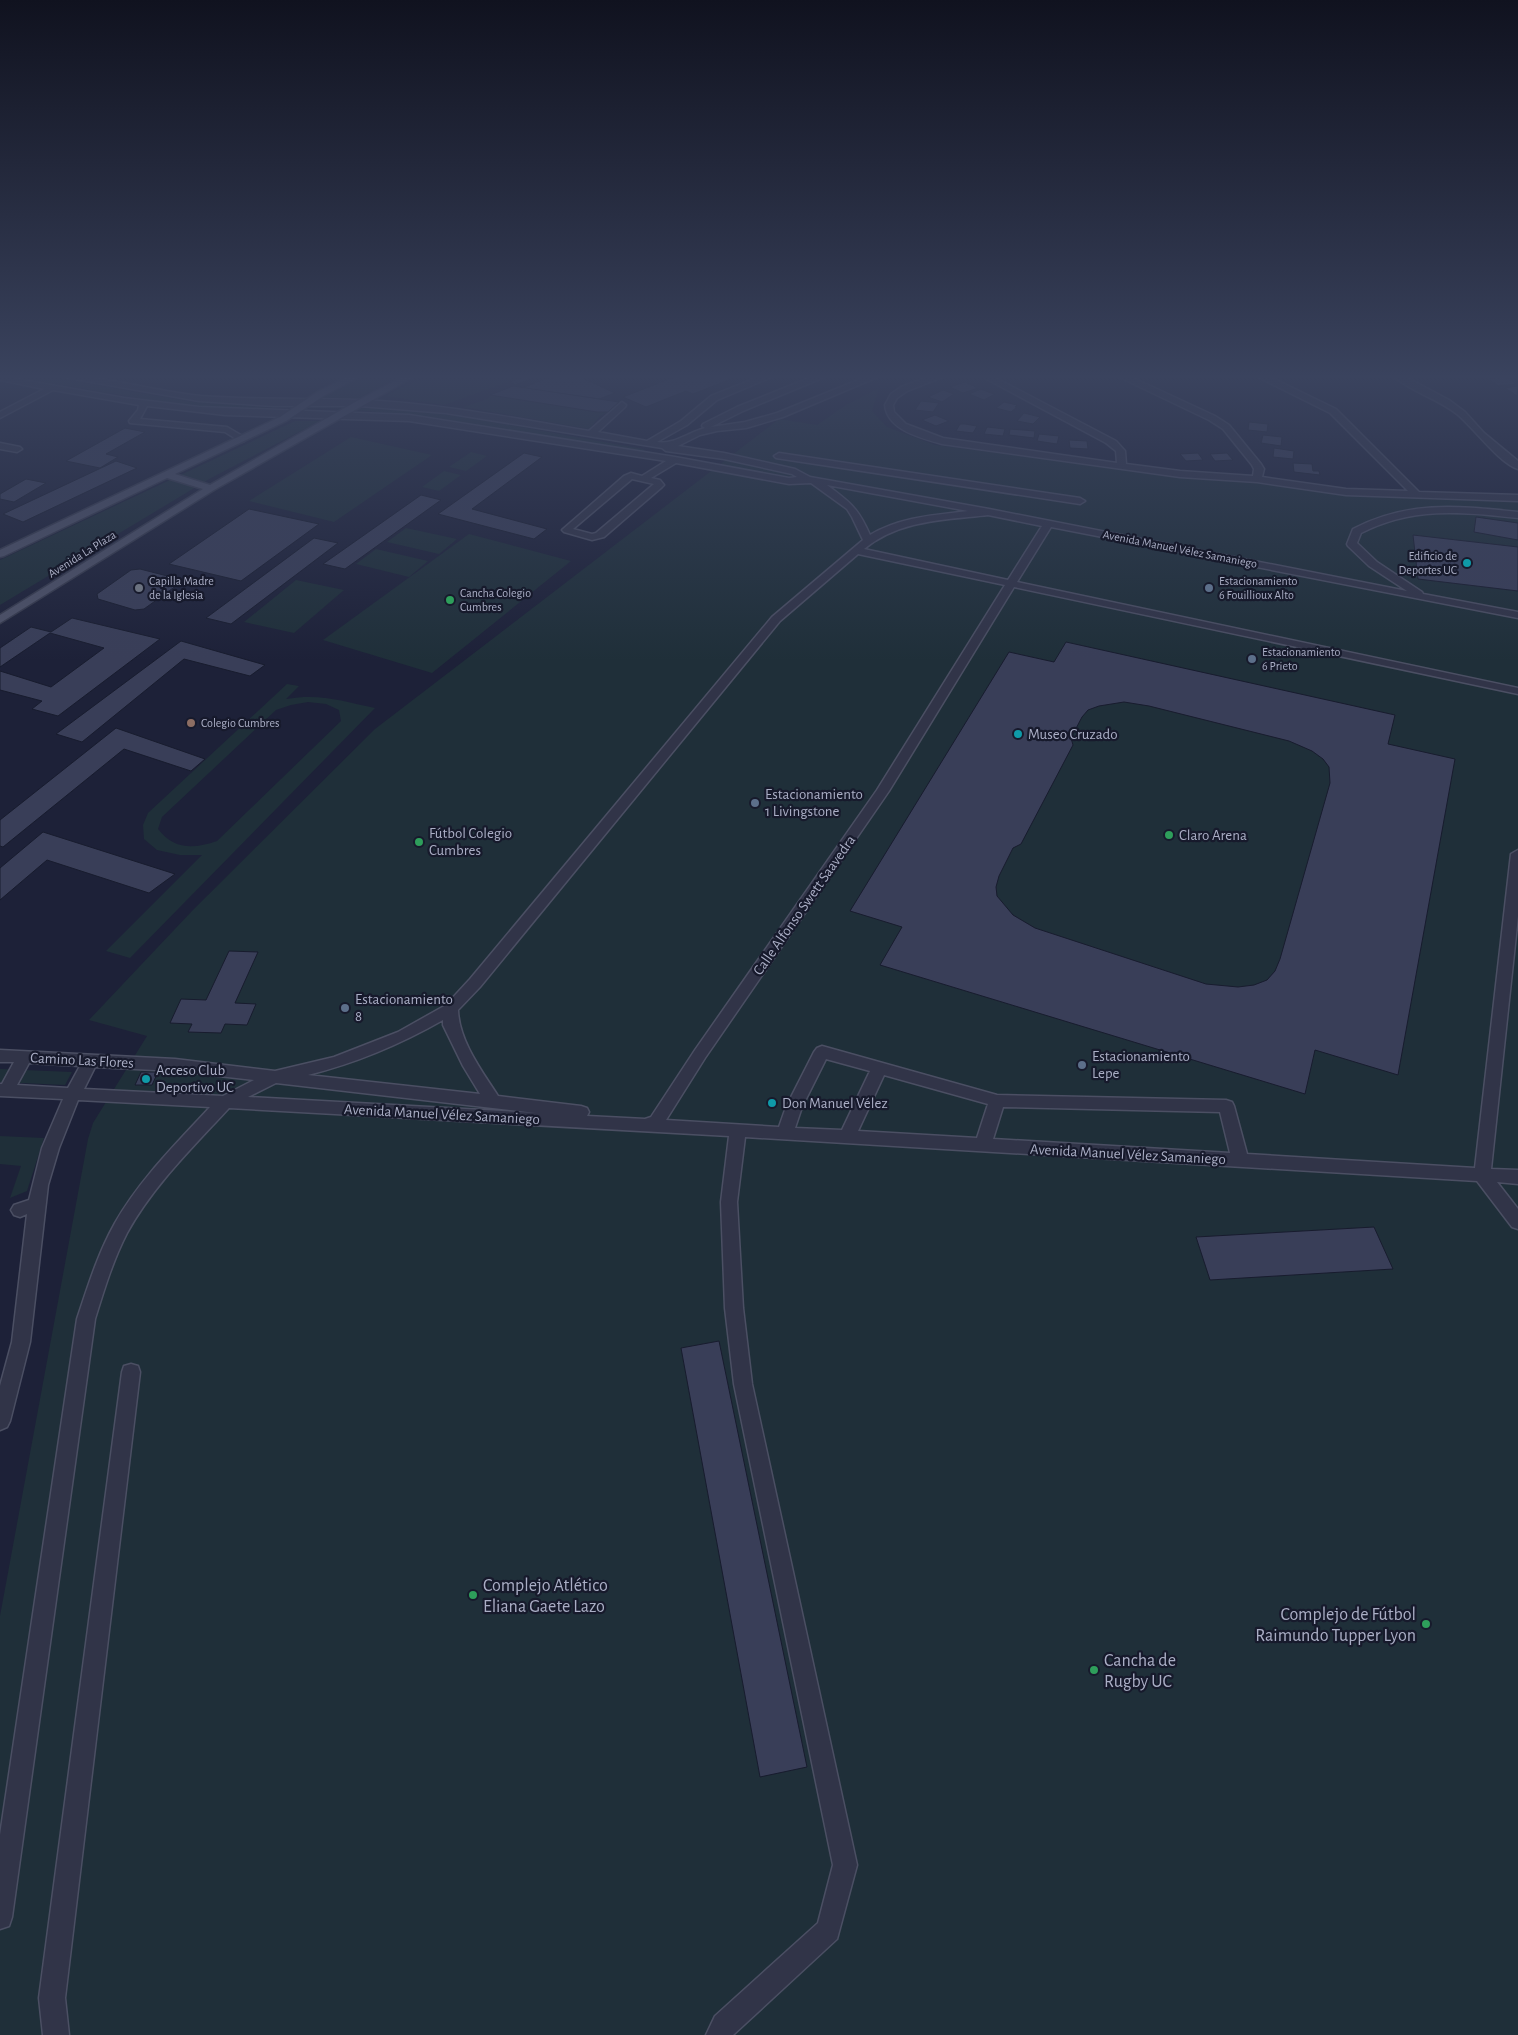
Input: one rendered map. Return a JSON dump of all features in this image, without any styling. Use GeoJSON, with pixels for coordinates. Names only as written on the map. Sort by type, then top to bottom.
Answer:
{"type":"FeatureCollection","features":[{"type":"Feature","properties":{"kind":"main road"},"geometry":{"type":"LineString","coordinates":[[0,554],[177,471]]}},
{"type":"Feature","properties":{"kind":"main road","name":"Avenida La Plaza"},"geometry":{"type":"LineString","coordinates":[[0,620],[210,488],[241,471]]}},
{"type":"Feature","properties":{"kind":"main road"},"geometry":{"type":"LineString","coordinates":[[167,476],[210,488]]}},
{"type":"Feature","properties":{"kind":"street"},"geometry":{"type":"LineString","coordinates":[[643,479],[657,482],[659,485],[600,535],[592,537],[567,530],[627,478],[631,476],[643,479],[657,471]]}},
{"type":"Feature","properties":{"kind":"street"},"geometry":{"type":"LineString","coordinates":[[737,471],[789,481],[810,480]]}},
{"type":"Feature","properties":{"kind":"street"},"geometry":{"type":"LineString","coordinates":[[790,471],[810,480],[850,507],[857,516],[868,541]]}},
{"type":"Feature","properties":{"kind":"street"},"geometry":{"type":"LineString","coordinates":[[836,484],[846,471]]}},
{"type":"Feature","properties":{"kind":"street"},"geometry":{"type":"LineString","coordinates":[[880,471],[1080,501]]}},
{"type":"Feature","properties":{"kind":"street"},"geometry":{"type":"LineString","coordinates":[[1158,471],[1257,479],[1346,492],[1518,498]]}},
{"type":"Feature","properties":{"kind":"street"},"geometry":{"type":"LineString","coordinates":[[1257,479],[1259,471]]}},
{"type":"Feature","properties":{"kind":"street"},"geometry":{"type":"LineString","coordinates":[[1393,471],[1418,496]]}},
{"type":"Feature","properties":{"kind":"street"},"geometry":{"type":"LineString","coordinates":[[883,493],[896,473]]}},
{"type":"Feature","properties":{"kind":"street","name":"Avenida Manuel Vélez Samaniego"},"geometry":{"type":"LineString","coordinates":[[810,480],[951,506],[992,508],[1026,520],[1048,524],[1067,522],[1423,598],[1518,615]]}},
{"type":"Feature","properties":{"kind":"street"},"geometry":{"type":"LineString","coordinates":[[919,499],[921,489]]}},
{"type":"Feature","properties":{"kind":"street"},"geometry":{"type":"LineString","coordinates":[[951,506],[961,495]]}},
{"type":"Feature","properties":{"kind":"street"},"geometry":{"type":"LineString","coordinates":[[0,1917],[86,1319],[105,1261],[131,1212],[164,1168],[225,1102],[273,1077],[337,1062],[370,1051],[403,1036],[451,1009],[476,983],[776,619],[868,541],[886,530],[918,520],[992,508]]}},
{"type":"Feature","properties":{"kind":"street"},"geometry":{"type":"LineString","coordinates":[[1026,520],[1033,510]]}},
{"type":"Feature","properties":{"kind":"street"},"geometry":{"type":"LineString","coordinates":[[1423,598],[1373,564],[1352,544],[1357,531],[1383,518],[1419,512],[1467,510],[1518,516]]}},
{"type":"Feature","properties":{"kind":"street","name":"Calle Alfonso Swett Saavedra"},"geometry":{"type":"LineString","coordinates":[[651,1123],[883,791],[1048,524]]}},
{"type":"Feature","properties":{"kind":"street"},"geometry":{"type":"LineString","coordinates":[[856,552],[1012,583],[1518,691]]}},
{"type":"Feature","properties":{"kind":"street"},"geometry":{"type":"LineString","coordinates":[[1518,854],[1482,1175],[1518,1222]]}},
{"type":"Feature","properties":{"kind":"street"},"geometry":{"type":"LineString","coordinates":[[451,1009],[452,1026],[471,1066],[493,1102]]}},
{"type":"Feature","properties":{"kind":"street"},"geometry":{"type":"LineString","coordinates":[[785,1134],[794,1107],[822,1052],[997,1101],[1226,1106],[1240,1160]]}},
{"type":"Feature","properties":{"kind":"street","name":"Camino Las Flores"},"geometry":{"type":"LineString","coordinates":[[0,1056],[169,1065],[214,1070]]}},
{"type":"Feature","properties":{"kind":"street"},"geometry":{"type":"LineString","coordinates":[[3,1091],[25,1057]]}},
{"type":"Feature","properties":{"kind":"street"},"geometry":{"type":"LineString","coordinates":[[0,1421],[22,1342],[39,1190],[58,1128],[90,1061]]}},
{"type":"Feature","properties":{"kind":"street"},"geometry":{"type":"LineString","coordinates":[[847,1138],[879,1068]]}},
{"type":"Feature","properties":{"kind":"street","name":"Avenida Manuel Vélez Samaniego"},"geometry":{"type":"LineString","coordinates":[[214,1070],[493,1102],[651,1123]]}},
{"type":"Feature","properties":{"kind":"street"},"geometry":{"type":"LineString","coordinates":[[3,1091],[73,1094]]}},
{"type":"Feature","properties":{"kind":"street","name":"Avenida Manuel Vélez Samaniego"},"geometry":{"type":"LineString","coordinates":[[73,1094],[651,1123],[847,1138],[1518,1177]]}},
{"type":"Feature","properties":{"kind":"street"},"geometry":{"type":"LineString","coordinates":[[983,1146],[997,1101]]}},
{"type":"Feature","properties":{"kind":"street"},"geometry":{"type":"LineString","coordinates":[[719,2035],[724,2025],[828,1930],[845,1865],[743,1384],[734,1308],[729,1202],[738,1130]]}},
{"type":"Feature","properties":{"kind":"street"},"geometry":{"type":"LineString","coordinates":[[20,1210],[37,1204]]}},
{"type":"Feature","properties":{"kind":"street"},"geometry":{"type":"LineString","coordinates":[[56,2035],[52,1998],[131,1372]]}},
{"type":"Feature","properties":{"kind":"shaded area"},"geometry":{"type":"Polygon","coordinates":[[[189,471],[224,471],[0,605],[0,560],[189,471]]]}},
{"type":"Feature","properties":{"kind":"shaded area"},"geometry":{"type":"Polygon","coordinates":[[[297,471],[409,471],[334,522],[249,501],[297,471]]]}},
{"type":"Feature","properties":{"kind":"shaded area"},"geometry":{"type":"Polygon","coordinates":[[[444,471],[461,475],[439,491],[422,487],[444,471]]]}},
{"type":"Feature","properties":{"kind":"shaded area"},"geometry":{"type":"Polygon","coordinates":[[[711,471],[1141,471],[1181,476],[1259,481],[1291,488],[1342,494],[1421,499],[1518,501],[1518,2035],[0,2035],[0,1616],[88,1139],[93,1123],[147,1036],[89,1020],[192,911],[375,729],[711,471]]]}},
{"type":"Feature","properties":{"kind":"shaded area"},"geometry":{"type":"Polygon","coordinates":[[[406,528],[457,539],[439,554],[387,542],[406,528]]]}},
{"type":"Feature","properties":{"kind":"shaded area","name":"Cancha Colegio Cumbres"},"geometry":{"type":"Polygon","coordinates":[[[469,534],[571,561],[432,673],[323,640],[469,534]]]}},
{"type":"Feature","properties":{"kind":"shaded area"},"geometry":{"type":"Polygon","coordinates":[[[376,549],[428,561],[409,577],[356,564],[376,549]]]}},
{"type":"Feature","properties":{"kind":"shaded area"},"geometry":{"type":"Polygon","coordinates":[[[296,580],[344,590],[294,633],[244,622],[296,580]]]}},
{"type":"Feature","properties":{"kind":"shaded area"},"geometry":{"type":"Polygon","coordinates":[[[287,684],[299,686],[286,699],[320,697],[375,708],[130,958],[106,951],[202,855],[180,855],[157,850],[144,839],[143,825],[148,813],[287,684]],[[308,702],[276,710],[162,817],[158,829],[171,841],[185,846],[217,841],[341,721],[339,710],[326,704],[308,702]]]}},
{"type":"Feature","properties":{"kind":"shaded area"},"geometry":{"type":"Polygon","coordinates":[[[0,1069],[72,1072],[65,1085],[0,1082],[0,1069]]]}},
{"type":"Feature","properties":{"kind":"shaded area"},"geometry":{"type":"Polygon","coordinates":[[[0,1136],[44,1138],[27,1191],[10,1198],[21,1166],[0,1164],[0,1136]]]}},
{"type":"Feature","properties":{"kind":"building"},"geometry":{"type":"Polygon","coordinates":[[[95,471],[131,471],[23,522],[3,514],[95,471]]]}},
{"type":"Feature","properties":{"kind":"building"},"geometry":{"type":"Polygon","coordinates":[[[499,471],[523,471],[472,509],[547,529],[534,539],[438,514],[499,471]]]}},
{"type":"Feature","properties":{"kind":"building"},"geometry":{"type":"Polygon","coordinates":[[[1319,471],[1320,475],[1294,472],[1319,471]]]}},
{"type":"Feature","properties":{"kind":"building"},"geometry":{"type":"Polygon","coordinates":[[[26,479],[46,483],[14,502],[0,499],[0,494],[26,479]]]}},
{"type":"Feature","properties":{"kind":"building"},"geometry":{"type":"Polygon","coordinates":[[[421,495],[441,500],[345,569],[323,564],[421,495]]]}},
{"type":"Feature","properties":{"kind":"building"},"geometry":{"type":"Polygon","coordinates":[[[249,509],[319,524],[241,581],[169,564],[249,509]]]}},
{"type":"Feature","properties":{"kind":"building","name":"Edificio de Deportes UC"},"geometry":{"type":"Polygon","coordinates":[[[1476,517],[1518,523],[1518,540],[1474,532],[1476,517]]]}},
{"type":"Feature","properties":{"kind":"building","name":"Edificio de Deportes UC"},"geometry":{"type":"Polygon","coordinates":[[[1413,535],[1518,547],[1518,591],[1418,579],[1413,535]]]}},
{"type":"Feature","properties":{"kind":"building"},"geometry":{"type":"Polygon","coordinates":[[[314,538],[338,543],[231,624],[206,618],[314,538]]]}},
{"type":"Feature","properties":{"kind":"building","name":"Capilla Madre de la Iglesia"},"geometry":{"type":"Polygon","coordinates":[[[140,569],[179,579],[180,583],[144,609],[135,610],[98,599],[97,594],[131,570],[140,569]]]}},
{"type":"Feature","properties":{"kind":"building"},"geometry":{"type":"Polygon","coordinates":[[[72,618],[160,639],[58,716],[32,709],[42,701],[0,690],[0,671],[51,687],[104,648],[50,633],[0,667],[0,648],[31,627],[51,632],[72,618]]]}},
{"type":"Feature","properties":{"kind":"building"},"geometry":{"type":"Polygon","coordinates":[[[181,641],[265,665],[250,676],[184,659],[82,742],[56,734],[181,641]]]}},
{"type":"Feature","properties":{"kind":"building","name":"Claro Arena"},"geometry":{"type":"Polygon","coordinates":[[[1066,642],[1395,715],[1388,744],[1455,759],[1398,1075],[1315,1050],[1305,1094],[880,965],[902,927],[850,911],[1009,652],[1054,662],[1066,642]],[[1124,702],[1099,706],[1088,710],[1082,717],[1071,738],[1073,745],[1021,844],[1013,848],[999,876],[996,887],[997,896],[1013,915],[1035,928],[1206,984],[1238,987],[1254,985],[1267,980],[1275,971],[1280,959],[1330,783],[1329,767],[1323,759],[1312,751],[1289,741],[1149,706],[1124,702]]]}},
{"type":"Feature","properties":{"kind":"building"},"geometry":{"type":"Polygon","coordinates":[[[116,728],[205,759],[191,771],[124,749],[3,847],[0,846],[0,820],[116,728]]]}},
{"type":"Feature","properties":{"kind":"building"},"geometry":{"type":"Polygon","coordinates":[[[43,832],[175,874],[149,893],[47,860],[0,900],[0,868],[43,832]]]}},
{"type":"Feature","properties":{"kind":"building"},"geometry":{"type":"Polygon","coordinates":[[[229,951],[258,952],[235,1003],[256,1004],[247,1025],[225,1024],[221,1033],[188,1032],[192,1024],[170,1023],[181,999],[206,1000],[229,951]]]}},
{"type":"Feature","properties":{"kind":"building","name":"Acceso Club Deportivo UC"},"geometry":{"type":"Polygon","coordinates":[[[141,1072],[158,1072],[152,1085],[135,1085],[141,1072]]]}},
{"type":"Feature","properties":{"kind":"building"},"geometry":{"type":"Polygon","coordinates":[[[1374,1227],[1393,1269],[1210,1280],[1196,1237],[1374,1227]]]}},
{"type":"Feature","properties":{"kind":"building"},"geometry":{"type":"Polygon","coordinates":[[[719,1341],[807,1767],[760,1777],[681,1348],[719,1341]]]}},
{"type":"Feature","properties":{"kind":"place","name":"Edificio de Deportes UC"},"geometry":{"type":"Point","coordinates":[1467,563]}},
{"type":"Feature","properties":{"kind":"place","name":"Capilla Madre de la Iglesia"},"geometry":{"type":"Point","coordinates":[139,588]}},
{"type":"Feature","properties":{"kind":"place","name":"Estacionamiento 6 Fouillioux Alto"},"geometry":{"type":"Point","coordinates":[1209,588]}},
{"type":"Feature","properties":{"kind":"place","name":"Cancha Colegio Cumbres"},"geometry":{"type":"Point","coordinates":[450,600]}},
{"type":"Feature","properties":{"kind":"place","name":"Estacionamiento 6 Prieto"},"geometry":{"type":"Point","coordinates":[1252,659]}},
{"type":"Feature","properties":{"kind":"place","name":"Colegio Cumbres"},"geometry":{"type":"Point","coordinates":[191,723]}},
{"type":"Feature","properties":{"kind":"place","name":"Museo Cruzado"},"geometry":{"type":"Point","coordinates":[1018,734]}},
{"type":"Feature","properties":{"kind":"place","name":"Estacionamiento 1 Livingstone"},"geometry":{"type":"Point","coordinates":[755,803]}},
{"type":"Feature","properties":{"kind":"place","name":"Claro Arena"},"geometry":{"type":"Point","coordinates":[1169,835]}},
{"type":"Feature","properties":{"kind":"place","name":"Fútbol Colegio Cumbres"},"geometry":{"type":"Point","coordinates":[419,842]}},
{"type":"Feature","properties":{"kind":"place","name":"Estacionamiento 8"},"geometry":{"type":"Point","coordinates":[345,1008]}},
{"type":"Feature","properties":{"kind":"place","name":"Estacionamiento Lepe"},"geometry":{"type":"Point","coordinates":[1082,1065]}},
{"type":"Feature","properties":{"kind":"place","name":"Acceso Club Deportivo UC"},"geometry":{"type":"Point","coordinates":[146,1079]}},
{"type":"Feature","properties":{"kind":"place","name":"Don Manuel Vélez"},"geometry":{"type":"Point","coordinates":[772,1103]}},
{"type":"Feature","properties":{"kind":"place","name":"Complejo Atlético Eliana Gaete Lazo"},"geometry":{"type":"Point","coordinates":[473,1595]}},
{"type":"Feature","properties":{"kind":"place","name":"Complejo de Fútbol Raimundo Tupper Lyon"},"geometry":{"type":"Point","coordinates":[1426,1624]}},
{"type":"Feature","properties":{"kind":"place","name":"Cancha de Rugby UC"},"geometry":{"type":"Point","coordinates":[1094,1670]}}]}
